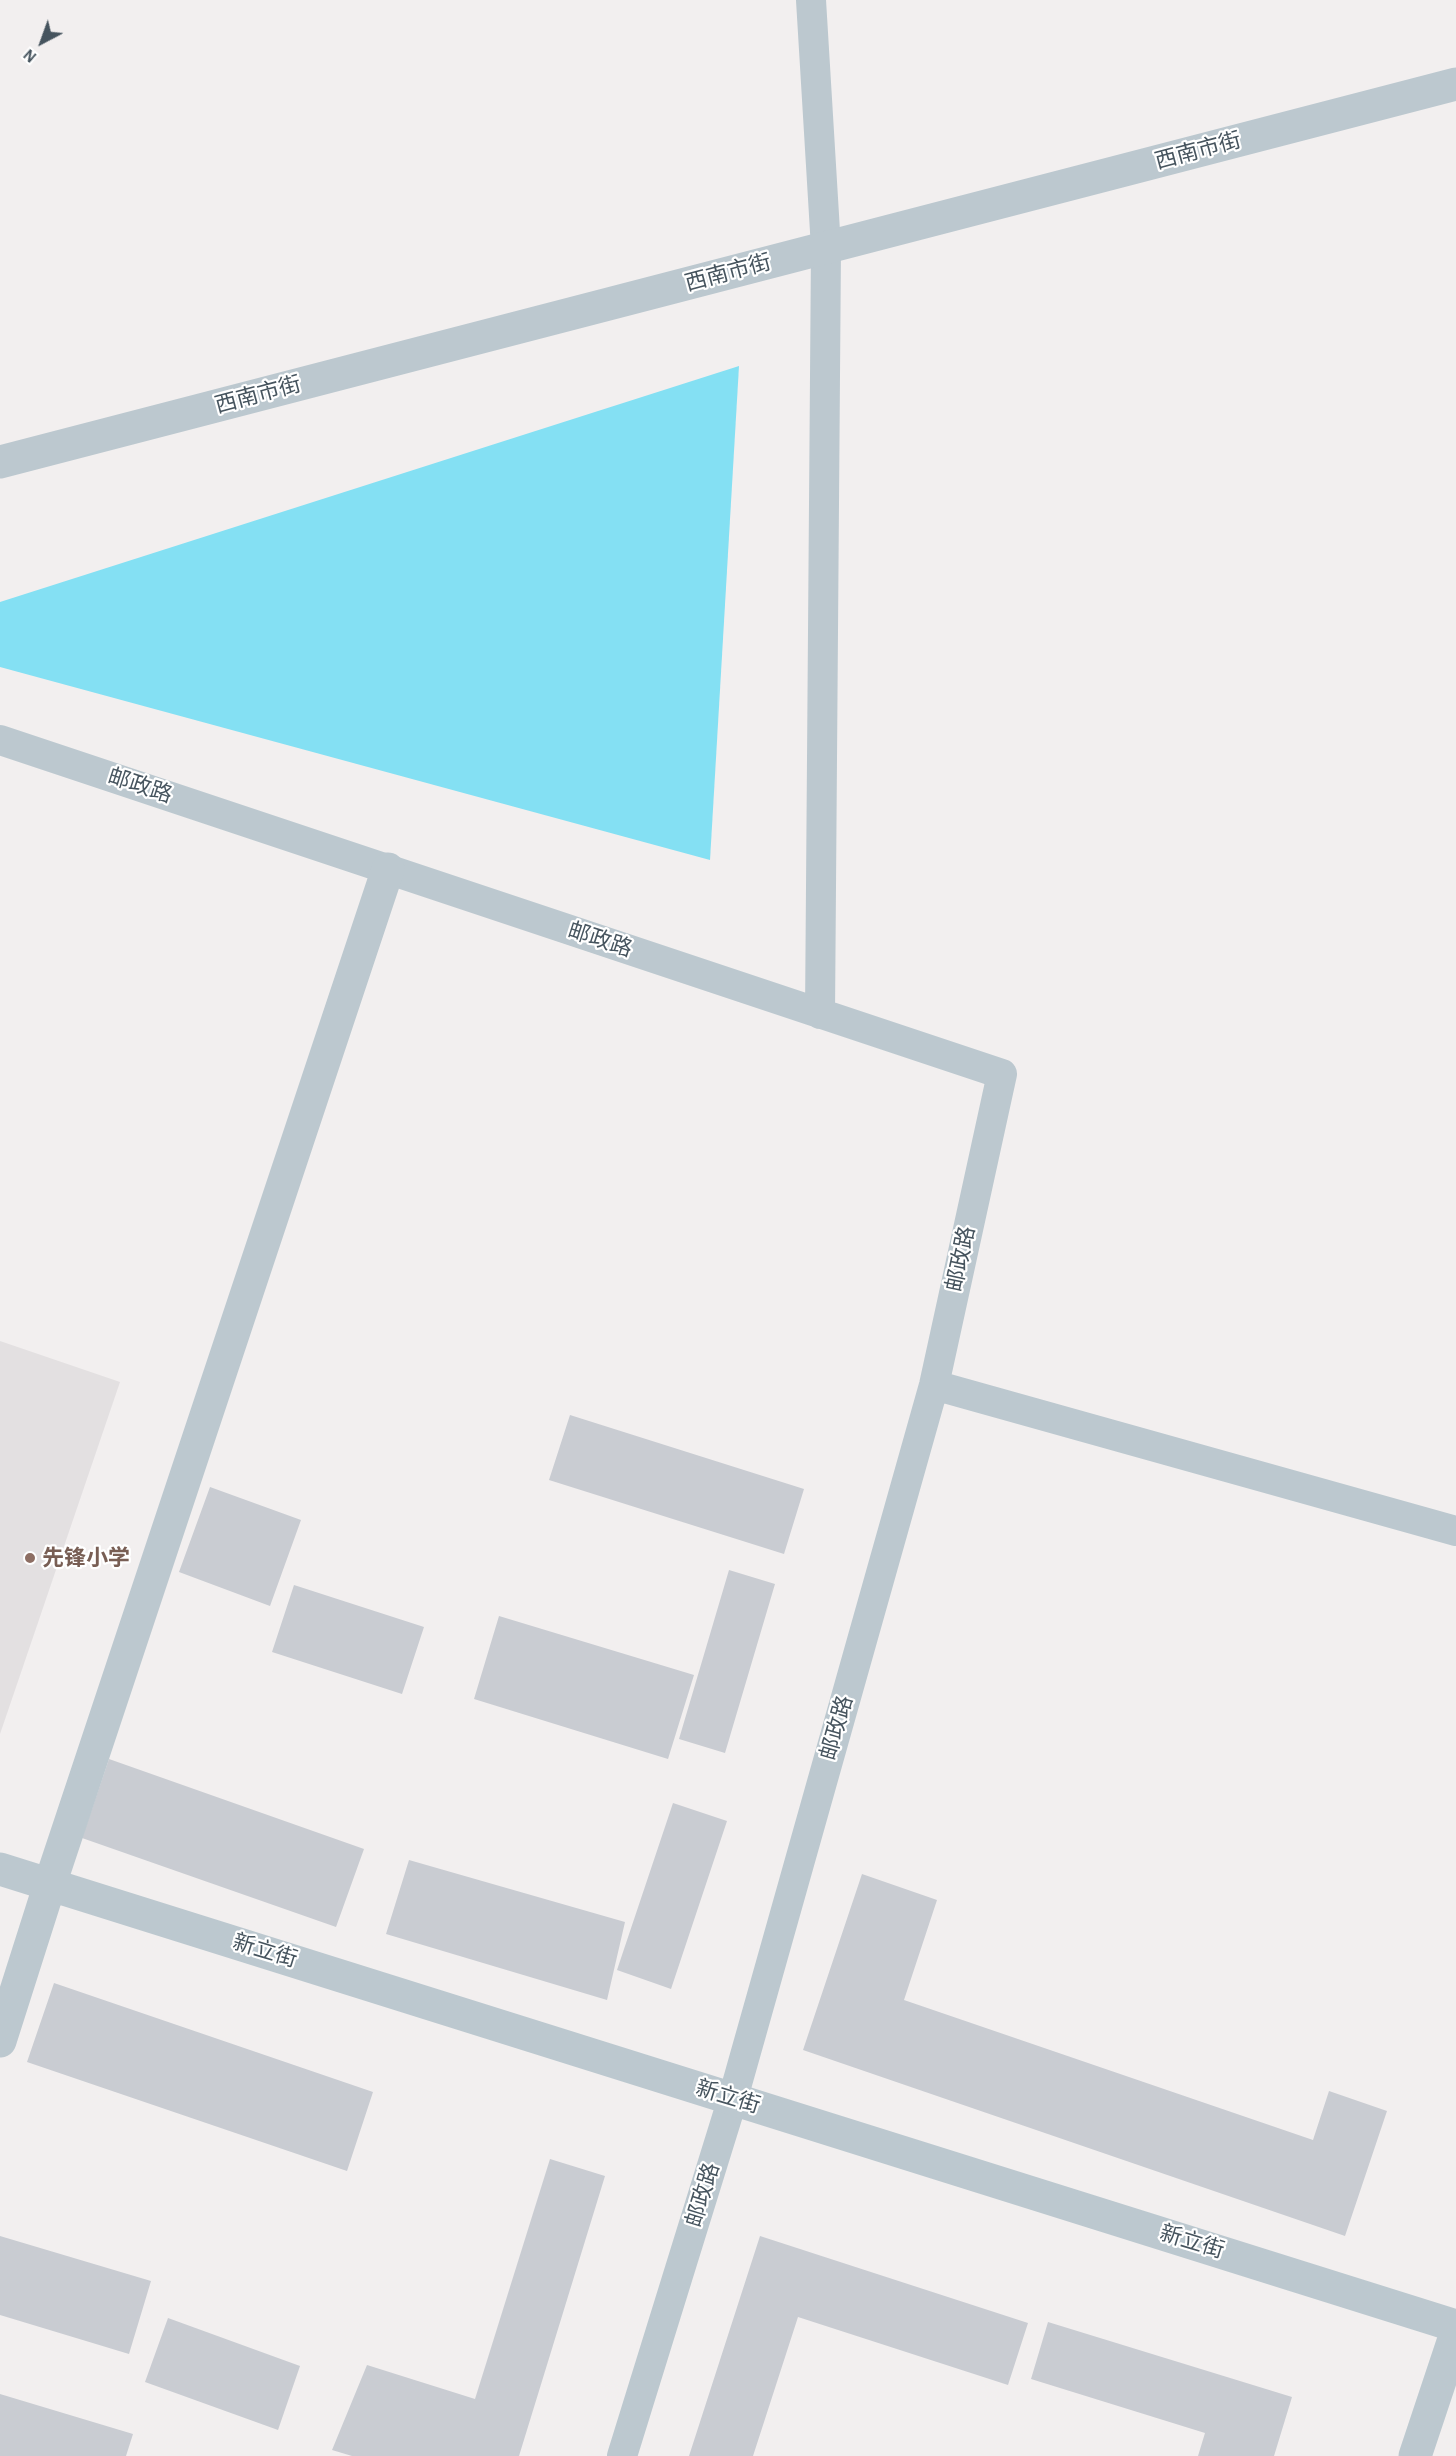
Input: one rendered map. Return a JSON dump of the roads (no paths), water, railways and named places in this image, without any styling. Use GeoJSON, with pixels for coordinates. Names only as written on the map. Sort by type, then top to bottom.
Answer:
{"type":"FeatureCollection","features":[{"type":"Feature","properties":{"kind":"street"},"geometry":{"type":"LineString","coordinates":[[812,0],[826,248],[820,1014]]}},
{"type":"Feature","properties":{"kind":"street","name":"西南市街"},"geometry":{"type":"LineString","coordinates":[[0,462],[1456,84]]}},
{"type":"Feature","properties":{"kind":"street","name":"邮政路"},"geometry":{"type":"LineString","coordinates":[[0,740],[1002,1074],[934,1385],[733,2098],[622,2456]]}},
{"type":"Feature","properties":{"kind":"street"},"geometry":{"type":"LineString","coordinates":[[0,2041],[50,1884],[388,869]]}},
{"type":"Feature","properties":{"kind":"street"},"geometry":{"type":"LineString","coordinates":[[934,1385],[1456,1531]]}},
{"type":"Feature","properties":{"kind":"street","name":"新立街"},"geometry":{"type":"LineString","coordinates":[[0,1869],[1456,2326]]}},
{"type":"Feature","properties":{"kind":"street"},"geometry":{"type":"LineString","coordinates":[[1415,2456],[1456,2333]]}},
{"type":"Feature","properties":{"kind":"water"},"geometry":{"type":"Polygon","coordinates":[[[739,366],[710,860],[0,667],[0,602],[739,366]]]}},
{"type":"Feature","properties":{"kind":"place","name":"先锋小学"},"geometry":{"type":"Point","coordinates":[30,1558]}}]}
